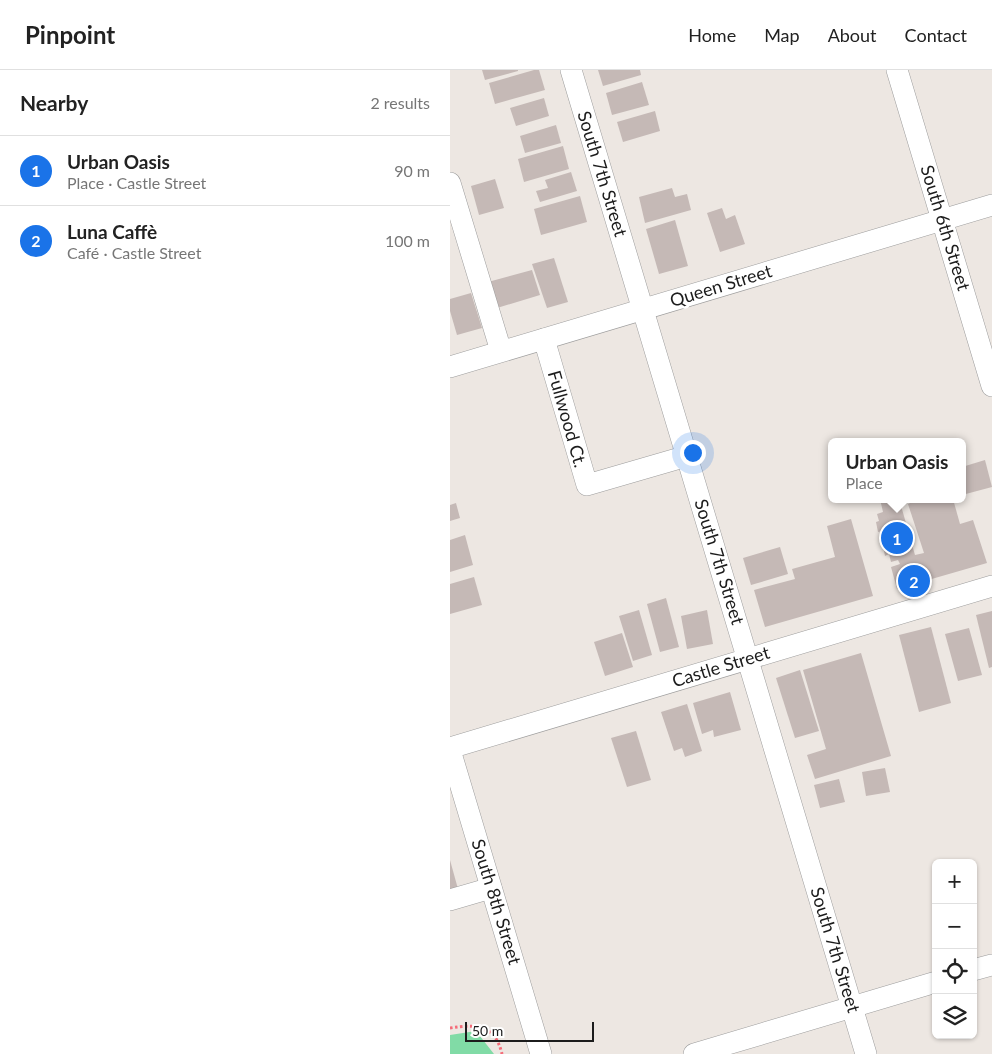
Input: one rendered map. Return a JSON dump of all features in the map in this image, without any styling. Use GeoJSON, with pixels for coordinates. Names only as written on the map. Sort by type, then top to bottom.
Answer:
{"type":"FeatureCollection","features":[{"type":"Feature","properties":{"kind":"street","name":"South 7th Street"},"geometry":{"type":"LineString","coordinates":[[571,70],[866,1054]]}},
{"type":"Feature","properties":{"kind":"street","name":"South 6th Street"},"geometry":{"type":"LineString","coordinates":[[897,70],[992,386]]}},
{"type":"Feature","properties":{"kind":"street"},"geometry":{"type":"LineString","coordinates":[[450,183],[501,351]]}},
{"type":"Feature","properties":{"kind":"street","name":"Queen Street"},"geometry":{"type":"LineString","coordinates":[[450,367],[992,205]]}},
{"type":"Feature","properties":{"kind":"street","name":"Fullwood Ct."},"geometry":{"type":"LineString","coordinates":[[544,339],[587,485],[687,456]]}},
{"type":"Feature","properties":{"kind":"street","name":"Castle Street"},"geometry":{"type":"LineString","coordinates":[[450,749],[992,586]]}},
{"type":"Feature","properties":{"kind":"street","name":"South 8th Street"},"geometry":{"type":"LineString","coordinates":[[450,749],[541,1054]]}},
{"type":"Feature","properties":{"kind":"street"},"geometry":{"type":"LineString","coordinates":[[450,900],[491,888]]}},
{"type":"Feature","properties":{"kind":"street"},"geometry":{"type":"LineString","coordinates":[[977,969],[992,965]]}},
{"type":"Feature","properties":{"kind":"street"},"geometry":{"type":"LineString","coordinates":[[708,1052],[932,983]]}},
{"type":"Feature","properties":{"kind":"path"},"geometry":{"type":"LineString","coordinates":[[450,1028],[475,1025],[483,1027],[498,1042],[502,1054]]}},
{"type":"Feature","properties":{"kind":"green space"},"geometry":{"type":"Polygon","coordinates":[[[476,1031],[494,1054],[450,1054],[450,1035],[476,1031]]]}},
{"type":"Feature","properties":{"kind":"building"},"geometry":{"type":"Polygon","coordinates":[[[482,70],[518,70],[518,71],[485,80],[482,70]]]}},
{"type":"Feature","properties":{"kind":"building"},"geometry":{"type":"Polygon","coordinates":[[[539,70],[545,90],[495,104],[489,83],[539,70]]]}},
{"type":"Feature","properties":{"kind":"building"},"geometry":{"type":"Polygon","coordinates":[[[598,70],[640,70],[641,75],[603,86],[598,70]]]}},
{"type":"Feature","properties":{"kind":"building"},"geometry":{"type":"Polygon","coordinates":[[[642,82],[649,105],[612,115],[606,93],[642,82]]]}},
{"type":"Feature","properties":{"kind":"building"},"geometry":{"type":"Polygon","coordinates":[[[544,98],[549,116],[516,126],[510,108],[544,98]]]}},
{"type":"Feature","properties":{"kind":"building"},"geometry":{"type":"Polygon","coordinates":[[[655,111],[660,131],[623,142],[617,122],[655,111]]]}},
{"type":"Feature","properties":{"kind":"building"},"geometry":{"type":"Polygon","coordinates":[[[556,125],[561,143],[525,153],[520,136],[556,125]]]}},
{"type":"Feature","properties":{"kind":"building"},"geometry":{"type":"Polygon","coordinates":[[[563,146],[569,169],[524,182],[518,159],[563,146]]]}},
{"type":"Feature","properties":{"kind":"building"},"geometry":{"type":"Polygon","coordinates":[[[571,172],[577,191],[540,202],[536,191],[548,188],[545,180],[571,172]]]}},
{"type":"Feature","properties":{"kind":"building"},"geometry":{"type":"Polygon","coordinates":[[[495,179],[504,208],[479,215],[471,186],[495,179]]]}},
{"type":"Feature","properties":{"kind":"building"},"geometry":{"type":"Polygon","coordinates":[[[672,188],[675,197],[687,194],[691,210],[645,223],[639,197],[672,188]]]}},
{"type":"Feature","properties":{"kind":"building"},"geometry":{"type":"Polygon","coordinates":[[[580,196],[587,222],[541,235],[534,209],[580,196]]]}},
{"type":"Feature","properties":{"kind":"building"},"geometry":{"type":"Polygon","coordinates":[[[722,208],[726,219],[735,215],[745,244],[720,252],[707,213],[722,208]]]}},
{"type":"Feature","properties":{"kind":"building"},"geometry":{"type":"Polygon","coordinates":[[[675,220],[688,266],[659,274],[646,229],[675,220]]]}},
{"type":"Feature","properties":{"kind":"building"},"geometry":{"type":"Polygon","coordinates":[[[554,258],[568,302],[547,308],[532,264],[554,258]]]}},
{"type":"Feature","properties":{"kind":"building"},"geometry":{"type":"Polygon","coordinates":[[[532,270],[540,295],[497,308],[488,282],[532,270]]]}},
{"type":"Feature","properties":{"kind":"building"},"geometry":{"type":"Polygon","coordinates":[[[471,293],[482,328],[457,335],[450,311],[450,299],[471,293]]]}},
{"type":"Feature","properties":{"kind":"building"},"geometry":{"type":"Polygon","coordinates":[[[985,460],[992,487],[966,494],[966,466],[985,460]]]}},
{"type":"Feature","properties":{"kind":"building"},"geometry":{"type":"Polygon","coordinates":[[[456,503],[460,518],[450,521],[450,505],[456,503]]]}},
{"type":"Feature","properties":{"kind":"building"},"geometry":{"type":"Polygon","coordinates":[[[881,503],[900,503],[915,555],[924,553],[908,504],[954,503],[960,524],[973,520],[987,563],[897,589],[891,567],[900,564],[898,560],[891,562],[889,554],[885,556],[883,546],[886,545],[882,531],[878,532],[876,522],[879,521],[877,514],[883,512],[881,503]]]}},
{"type":"Feature","properties":{"kind":"building"},"geometry":{"type":"Polygon","coordinates":[[[851,519],[873,596],[765,627],[754,590],[795,579],[792,569],[835,557],[827,526],[851,519]]]}},
{"type":"Feature","properties":{"kind":"building"},"geometry":{"type":"Polygon","coordinates":[[[465,535],[473,565],[450,572],[450,540],[465,535]]]}},
{"type":"Feature","properties":{"kind":"building"},"geometry":{"type":"Polygon","coordinates":[[[780,547],[788,574],[751,585],[743,558],[780,547]]]}},
{"type":"Feature","properties":{"kind":"building"},"geometry":{"type":"Polygon","coordinates":[[[474,577],[482,605],[450,614],[450,584],[474,577]]]}},
{"type":"Feature","properties":{"kind":"building"},"geometry":{"type":"Polygon","coordinates":[[[666,598],[679,647],[660,652],[647,604],[666,598]]]}},
{"type":"Feature","properties":{"kind":"building"},"geometry":{"type":"Polygon","coordinates":[[[639,610],[652,655],[633,661],[619,616],[639,610]]]}},
{"type":"Feature","properties":{"kind":"building"},"geometry":{"type":"Polygon","coordinates":[[[707,610],[713,644],[687,649],[681,616],[707,610]]]}},
{"type":"Feature","properties":{"kind":"building"},"geometry":{"type":"Polygon","coordinates":[[[992,611],[992,667],[989,668],[976,615],[992,611]]]}},
{"type":"Feature","properties":{"kind":"building"},"geometry":{"type":"Polygon","coordinates":[[[931,627],[951,703],[919,712],[899,635],[931,627]]]}},
{"type":"Feature","properties":{"kind":"building"},"geometry":{"type":"Polygon","coordinates":[[[969,628],[982,675],[958,681],[945,634],[969,628]]]}},
{"type":"Feature","properties":{"kind":"building"},"geometry":{"type":"Polygon","coordinates":[[[622,633],[633,667],[605,676],[594,642],[622,633]]]}},
{"type":"Feature","properties":{"kind":"building"},"geometry":{"type":"Polygon","coordinates":[[[861,653],[891,756],[815,779],[807,755],[826,749],[803,670],[861,653]]]}},
{"type":"Feature","properties":{"kind":"building"},"geometry":{"type":"Polygon","coordinates":[[[800,670],[819,731],[795,738],[776,678],[800,670]]]}},
{"type":"Feature","properties":{"kind":"building"},"geometry":{"type":"Polygon","coordinates":[[[730,692],[741,730],[714,737],[713,730],[702,734],[693,703],[730,692]]]}},
{"type":"Feature","properties":{"kind":"building"},"geometry":{"type":"Polygon","coordinates":[[[687,704],[702,751],[685,757],[682,748],[674,751],[661,712],[687,704]]]}},
{"type":"Feature","properties":{"kind":"building"},"geometry":{"type":"Polygon","coordinates":[[[636,731],[651,780],[627,787],[611,738],[636,731]]]}},
{"type":"Feature","properties":{"kind":"building"},"geometry":{"type":"Polygon","coordinates":[[[885,768],[890,792],[866,796],[862,772],[885,768]]]}},
{"type":"Feature","properties":{"kind":"building"},"geometry":{"type":"Polygon","coordinates":[[[839,779],[845,802],[820,808],[814,785],[839,779]]]}},
{"type":"Feature","properties":{"kind":"building"},"geometry":{"type":"Polygon","coordinates":[[[450,860],[458,889],[450,891],[450,860]]]}},
{"type":"Feature","properties":{"kind":"place","name":"Urban Oasis"},"geometry":{"type":"Point","coordinates":[897,538]}},
{"type":"Feature","properties":{"kind":"place","name":"Luna Caffè"},"geometry":{"type":"Point","coordinates":[914,581]}}]}
